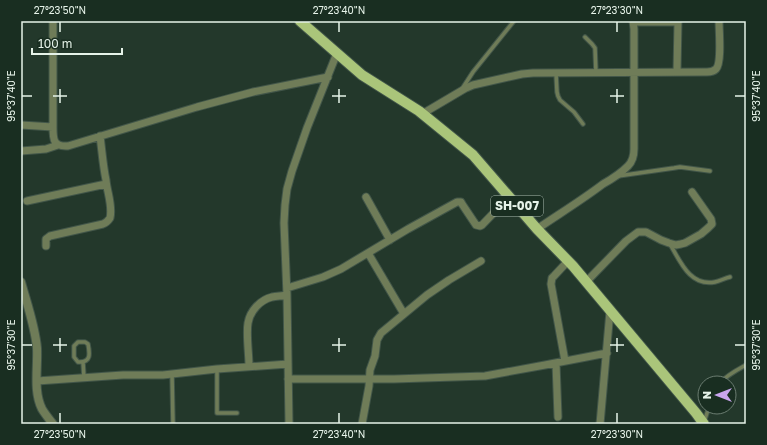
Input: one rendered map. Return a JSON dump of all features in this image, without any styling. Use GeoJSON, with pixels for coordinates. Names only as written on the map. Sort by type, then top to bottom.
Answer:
{"type":"FeatureCollection","features":[{"type":"Feature","properties":{"kind":"main road","name":"SH-007"},"geometry":{"type":"LineString","coordinates":[[300,21],[362,76],[422,114],[473,156],[536,229],[568,261],[704,424]]}},
{"type":"Feature","properties":{"kind":"street"},"geometry":{"type":"LineString","coordinates":[[53,21],[53,137],[58,145]]}},
{"type":"Feature","properties":{"kind":"street"},"geometry":{"type":"LineString","coordinates":[[536,229],[614,177],[628,166],[632,160],[634,155],[635,72],[633,22],[678,21],[677,72]]}},
{"type":"Feature","properties":{"kind":"street"},"geometry":{"type":"LineString","coordinates":[[422,114],[461,91],[474,86],[522,74],[596,72],[712,72],[718,66],[720,57],[719,21]]}},
{"type":"Feature","properties":{"kind":"street"},"geometry":{"type":"LineString","coordinates":[[289,424],[287,292],[284,223],[285,205],[287,190],[294,164],[337,53]]}},
{"type":"Feature","properties":{"kind":"street"},"geometry":{"type":"LineString","coordinates":[[21,151],[46,149],[58,145],[68,146],[204,105],[253,92],[328,76]]}},
{"type":"Feature","properties":{"kind":"street"},"geometry":{"type":"LineString","coordinates":[[21,125],[53,127]]}},
{"type":"Feature","properties":{"kind":"street"},"geometry":{"type":"LineString","coordinates":[[46,246],[46,239],[50,236],[107,222],[109,220],[110,196],[106,184],[100,136]]}},
{"type":"Feature","properties":{"kind":"street"},"geometry":{"type":"LineString","coordinates":[[27,201],[106,184]]}},
{"type":"Feature","properties":{"kind":"street"},"geometry":{"type":"LineString","coordinates":[[586,282],[626,241],[638,232],[646,232],[661,240],[676,245],[685,243],[701,234],[711,226],[711,219],[692,192]]}},
{"type":"Feature","properties":{"kind":"street"},"geometry":{"type":"LineString","coordinates":[[366,197],[390,240]]}},
{"type":"Feature","properties":{"kind":"street"},"geometry":{"type":"LineString","coordinates":[[250,366],[247,329],[248,322],[251,313],[263,300],[287,292],[341,269],[457,202],[461,202],[476,225],[480,226],[485,224],[509,197]]}},
{"type":"Feature","properties":{"kind":"street"},"geometry":{"type":"LineString","coordinates":[[368,253],[404,314]]}},
{"type":"Feature","properties":{"kind":"street"},"geometry":{"type":"LineString","coordinates":[[362,424],[369,386],[370,370],[375,356],[378,337],[427,295],[481,261]]}},
{"type":"Feature","properties":{"kind":"street"},"geometry":{"type":"LineString","coordinates":[[565,361],[551,284],[552,278],[568,261]]}},
{"type":"Feature","properties":{"kind":"street"},"geometry":{"type":"LineString","coordinates":[[21,282],[32,318],[36,348],[38,394],[42,408],[52,424]]}},
{"type":"Feature","properties":{"kind":"street"},"geometry":{"type":"LineString","coordinates":[[600,424],[610,311]]}},
{"type":"Feature","properties":{"kind":"street"},"geometry":{"type":"LineString","coordinates":[[288,379],[369,380],[485,376],[606,353]]}},
{"type":"Feature","properties":{"kind":"street"},"geometry":{"type":"LineString","coordinates":[[556,363],[558,417]]}},
{"type":"Feature","properties":{"kind":"street"},"geometry":{"type":"LineString","coordinates":[[37,381],[122,375],[172,374],[250,366],[288,364]]}},
{"type":"Feature","properties":{"kind":"lane"},"geometry":{"type":"LineString","coordinates":[[461,91],[473,72],[514,21]]}},
{"type":"Feature","properties":{"kind":"lane"},"geometry":{"type":"LineString","coordinates":[[585,36],[596,48],[596,72]]}},
{"type":"Feature","properties":{"kind":"lane"},"geometry":{"type":"LineString","coordinates":[[556,73],[557,92],[560,100],[574,112],[583,124]]}},
{"type":"Feature","properties":{"kind":"lane"},"geometry":{"type":"LineString","coordinates":[[614,177],[674,168],[710,172]]}},
{"type":"Feature","properties":{"kind":"lane"},"geometry":{"type":"LineString","coordinates":[[669,243],[684,269],[698,281],[716,282],[730,277]]}},
{"type":"Feature","properties":{"kind":"lane"},"geometry":{"type":"LineString","coordinates":[[78,342],[87,343],[89,347],[89,359],[86,362],[83,362],[78,362],[74,357],[74,346],[78,342]]}},
{"type":"Feature","properties":{"kind":"lane"},"geometry":{"type":"LineString","coordinates":[[83,362],[84,378]]}},
{"type":"Feature","properties":{"kind":"lane"},"geometry":{"type":"LineString","coordinates":[[730,375],[746,365]]}},
{"type":"Feature","properties":{"kind":"lane"},"geometry":{"type":"LineString","coordinates":[[217,369],[217,413],[237,413]]}},
{"type":"Feature","properties":{"kind":"lane"},"geometry":{"type":"LineString","coordinates":[[172,374],[173,424]]}}]}
